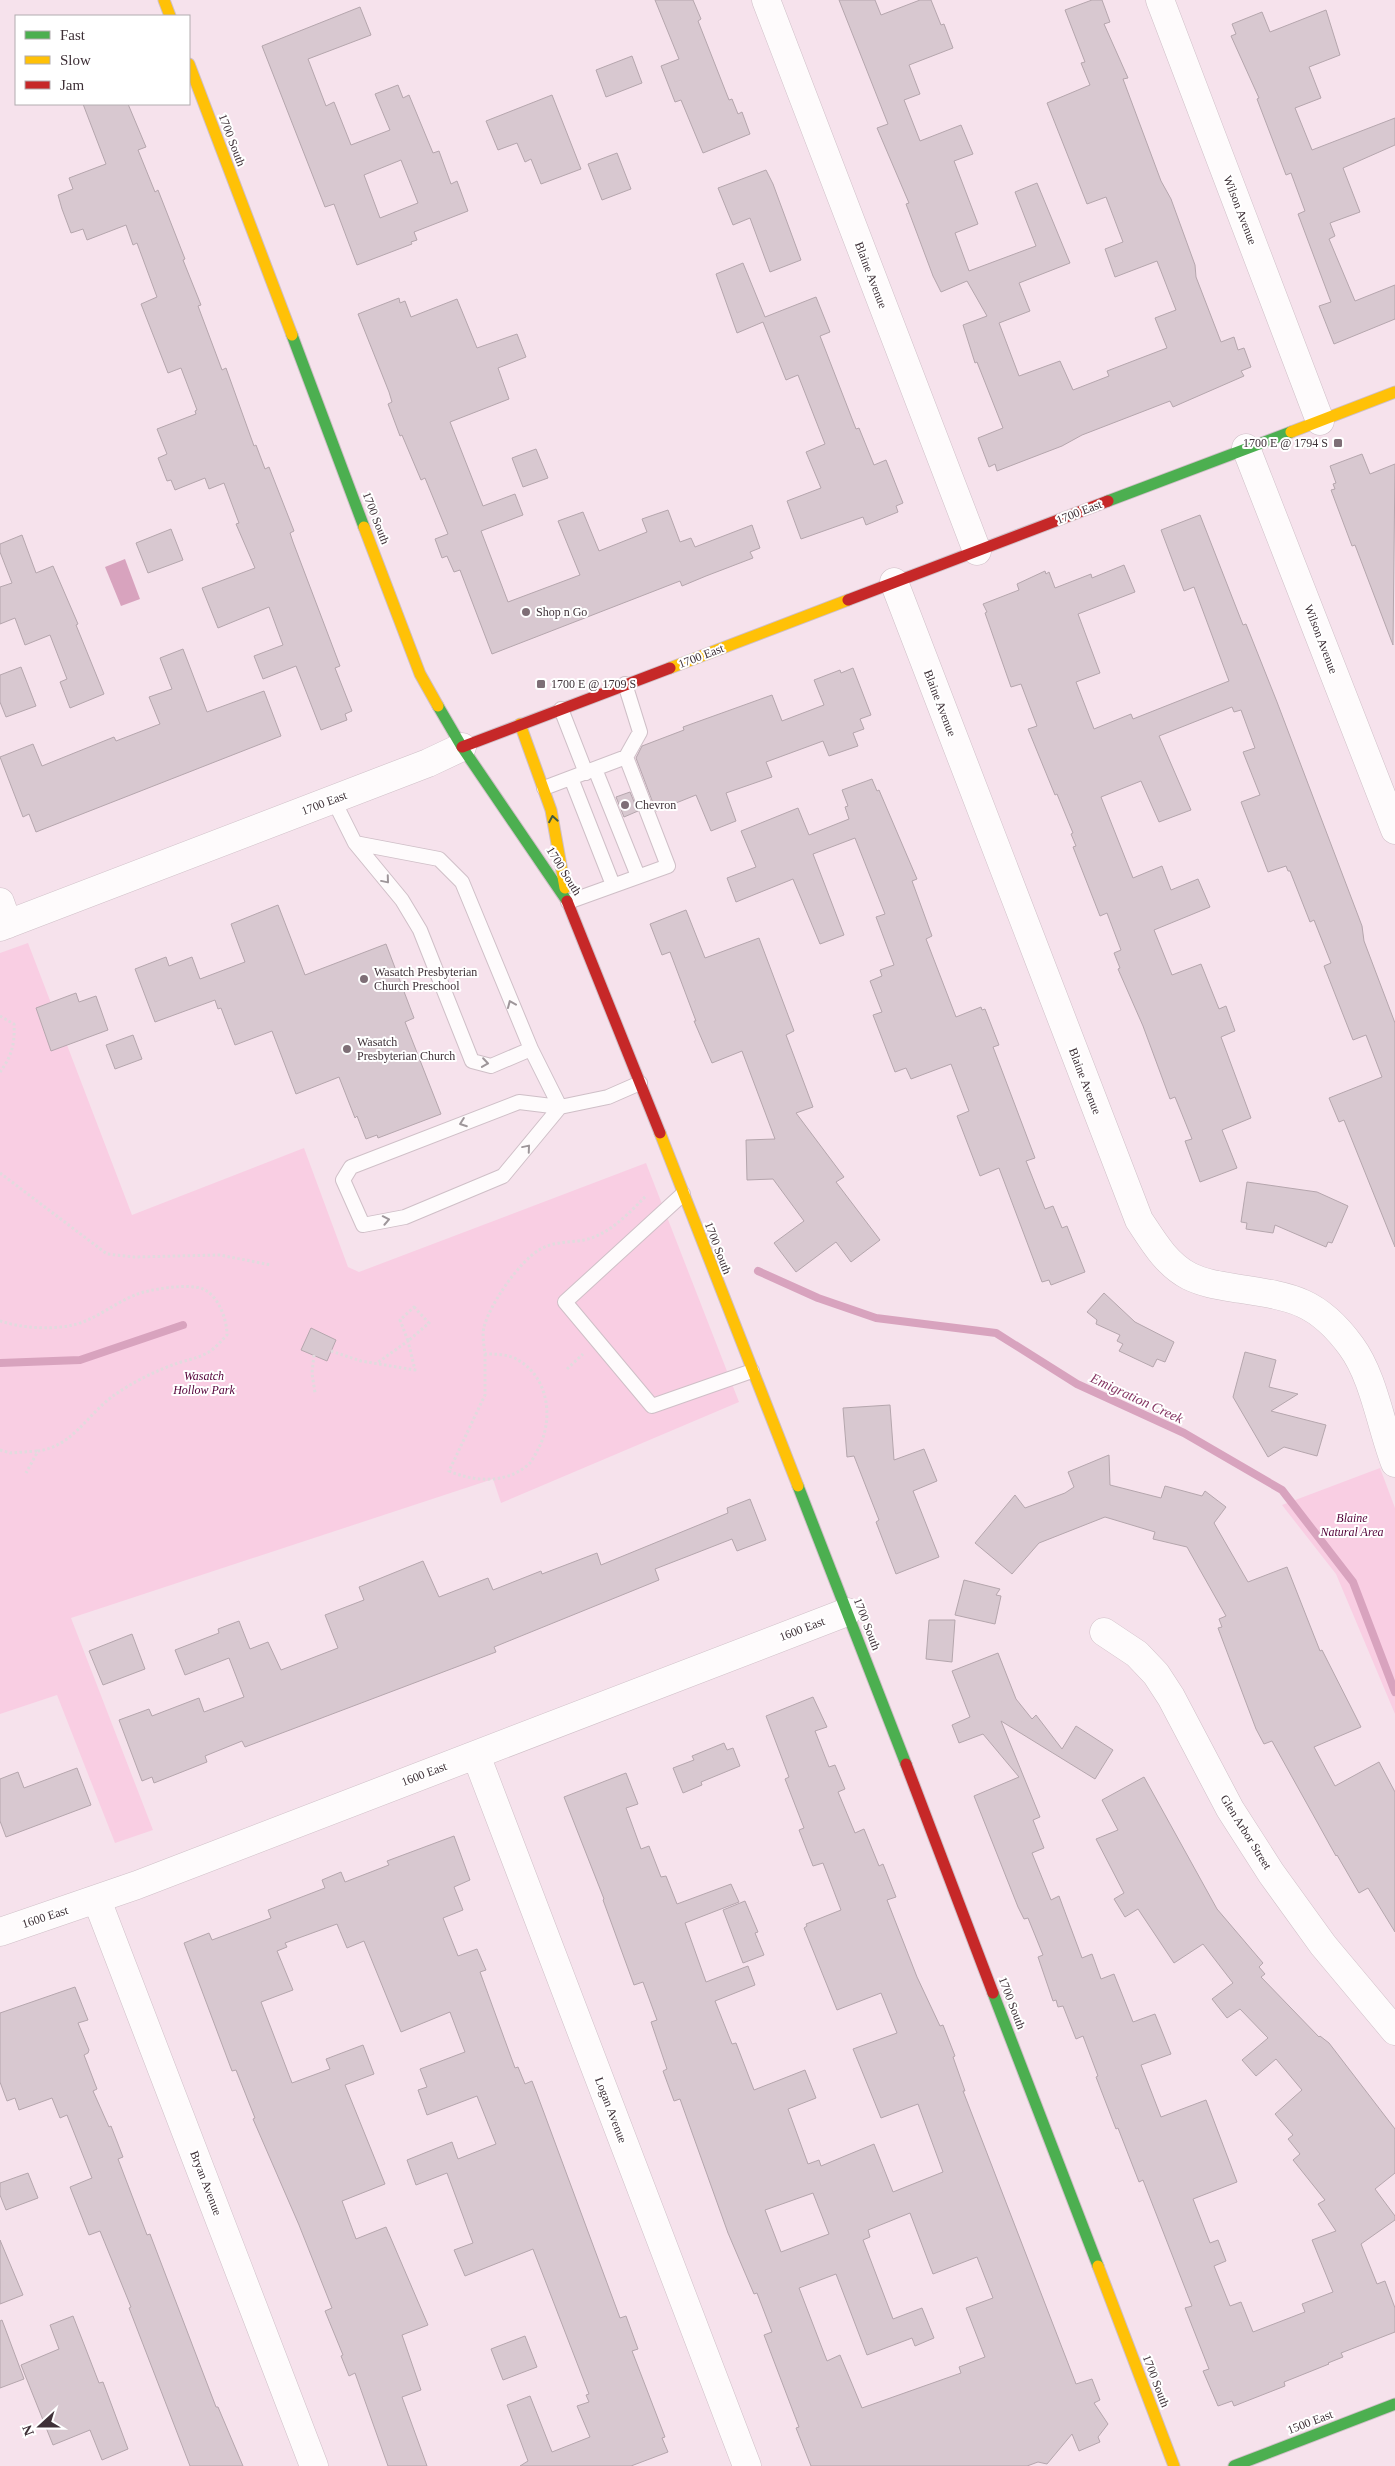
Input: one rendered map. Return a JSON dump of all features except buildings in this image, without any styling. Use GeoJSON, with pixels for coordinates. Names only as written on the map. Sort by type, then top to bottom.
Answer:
{"type":"FeatureCollection","features":[{"type":"Feature","properties":{"kind":"street"},"geometry":{"type":"LineString","coordinates":[[164,0],[170,15]]}},
{"type":"Feature","properties":{"kind":"street","name":"Blaine Avenue"},"geometry":{"type":"LineString","coordinates":[[766,0],[976,551]]}},
{"type":"Feature","properties":{"kind":"street","name":"Wilson Avenue"},"geometry":{"type":"LineString","coordinates":[[1160,0],[1320,420]]}},
{"type":"Feature","properties":{"kind":"street","name":"1700 South"},"geometry":{"type":"LineString","coordinates":[[190,67],[420,674],[462,747],[568,902],[847,1612],[1174,2466]]}},
{"type":"Feature","properties":{"kind":"street","name":"1700 East"},"geometry":{"type":"LineString","coordinates":[[3,918],[428,764],[462,747],[561,708],[1395,392]]}},
{"type":"Feature","properties":{"kind":"street","name":"Wilson Avenue"},"geometry":{"type":"LineString","coordinates":[[1246,448],[1395,830]]}},
{"type":"Feature","properties":{"kind":"street","name":"Blaine Avenue"},"geometry":{"type":"LineString","coordinates":[[894,582],[1139,1220],[1161,1254],[1188,1275],[1214,1285],[1268,1293],[1300,1301],[1327,1318],[1352,1346],[1385,1399],[1395,1463]]}},
{"type":"Feature","properties":{"kind":"street"},"geometry":{"type":"LineString","coordinates":[[520,724],[551,810],[568,902]]}},
{"type":"Feature","properties":{"kind":"street","name":"1600 East"},"geometry":{"type":"LineString","coordinates":[[0,1932],[98,1900],[847,1612]]}},
{"type":"Feature","properties":{"kind":"street","name":"Glen Arbor Street"},"geometry":{"type":"LineString","coordinates":[[1104,1632],[1137,1654],[1156,1674],[1171,1697],[1230,1809],[1271,1873],[1323,1945],[1395,2031]]}},
{"type":"Feature","properties":{"kind":"street","name":"Logan Avenue"},"geometry":{"type":"LineString","coordinates":[[476,1755],[747,2466]]}},
{"type":"Feature","properties":{"kind":"street","name":"Bryan Avenue"},"geometry":{"type":"LineString","coordinates":[[98,1900],[314,2466]]}},
{"type":"Feature","properties":{"kind":"street","name":"1500 East"},"geometry":{"type":"LineString","coordinates":[[1234,2466],[1395,2404]]}},
{"type":"Feature","properties":{"kind":"lane"},"geometry":{"type":"LineString","coordinates":[[544,788],[626,758],[640,732],[625,684]]}},
{"type":"Feature","properties":{"kind":"lane"},"geometry":{"type":"LineString","coordinates":[[561,708],[638,876]]}},
{"type":"Feature","properties":{"kind":"lane"},"geometry":{"type":"LineString","coordinates":[[568,902],[668,866],[626,758]]}},
{"type":"Feature","properties":{"kind":"lane"},"geometry":{"type":"LineString","coordinates":[[572,778],[613,885]]}},
{"type":"Feature","properties":{"kind":"lane"},"geometry":{"type":"LineString","coordinates":[[334,799],[355,843],[402,900],[420,930],[472,1061],[491,1066],[531,1048]]}},
{"type":"Feature","properties":{"kind":"lane"},"geometry":{"type":"LineString","coordinates":[[355,843],[439,859],[462,882],[531,1048],[560,1107]]}},
{"type":"Feature","properties":{"kind":"lane"},"geometry":{"type":"LineString","coordinates":[[560,1107],[502,1176],[405,1217],[363,1225],[351,1203],[343,1180],[351,1167],[519,1102],[560,1107],[608,1097],[640,1083]]}},
{"type":"Feature","properties":{"kind":"lane"},"geometry":{"type":"LineString","coordinates":[[683,1194],[565,1302],[652,1406],[752,1371]]}},
{"type":"Feature","properties":{"kind":"path"},"geometry":{"type":"LineString","coordinates":[[0,1016],[14,1024],[14,1043],[8,1061],[0,1072]]}},
{"type":"Feature","properties":{"kind":"path"},"geometry":{"type":"LineString","coordinates":[[0,1173],[107,1254],[134,1257],[220,1255],[271,1265]]}},
{"type":"Feature","properties":{"kind":"path"},"geometry":{"type":"LineString","coordinates":[[484,1354],[516,1358],[529,1367],[539,1380],[547,1402],[546,1424],[542,1443],[530,1464],[508,1476],[480,1479],[463,1477],[449,1471],[485,1394],[484,1354],[484,1328],[491,1311],[522,1266],[540,1249],[558,1243],[585,1240],[606,1231],[646,1196]]}},
{"type":"Feature","properties":{"kind":"path"},"geometry":{"type":"LineString","coordinates":[[0,1321],[20,1326],[70,1326],[85,1322],[136,1294],[184,1287],[203,1289],[208,1293],[221,1309],[227,1326],[227,1335],[213,1349],[197,1358],[177,1364],[129,1386],[85,1421],[79,1432],[49,1450],[10,1453],[0,1450]]}},
{"type":"Feature","properties":{"kind":"path"},"geometry":{"type":"LineString","coordinates":[[331,1351],[361,1361],[415,1370],[408,1341],[400,1320],[414,1307],[429,1323],[408,1341],[377,1363]]}},
{"type":"Feature","properties":{"kind":"path"},"geometry":{"type":"LineString","coordinates":[[314,1355],[312,1373],[315,1393]]}},
{"type":"Feature","properties":{"kind":"path"},"geometry":{"type":"LineString","coordinates":[[26,1474],[38,1451]]}},
{"type":"Feature","properties":{"kind":"green space","name":"Wasatch Hollow Park"},"geometry":{"type":"Polygon","coordinates":[[[28,943],[132,1215],[304,1148],[348,1267],[359,1272],[646,1163],[739,1402],[501,1503],[493,1479],[71,1618],[153,1830],[115,1843],[57,1695],[0,1714],[0,953],[28,943]]]}},
{"type":"Feature","properties":{"kind":"green space","name":"Blaine Natural Area"},"geometry":{"type":"Polygon","coordinates":[[[1380,1468],[1395,1508],[1395,1714],[1336,1574],[1282,1505],[1380,1468]]]}},
{"type":"Feature","properties":{"kind":"shaded area"},"geometry":{"type":"Polygon","coordinates":[[[125,559],[140,599],[121,606],[105,567],[125,559]]]}},
{"type":"Feature","properties":{"kind":"waterway","name":"Emigration Creek"},"geometry":{"type":"LineString","coordinates":[[758,1271],[818,1298],[876,1318],[996,1333],[1077,1384],[1184,1433],[1282,1490],[1353,1582],[1395,1692]]}},
{"type":"Feature","properties":{"kind":"waterway","name":"Emigration Creek"},"geometry":{"type":"LineString","coordinates":[[0,1363],[80,1360],[183,1325]]}},
{"type":"Feature","properties":{"kind":"traffic: fast"},"geometry":{"type":"LineString","coordinates":[[292,335],[364,527]]}},
{"type":"Feature","properties":{"kind":"traffic: fast"},"geometry":{"type":"LineString","coordinates":[[1108,501],[1291,432]]}},
{"type":"Feature","properties":{"kind":"traffic: fast"},"geometry":{"type":"LineString","coordinates":[[438,706],[462,747],[567,901]]}},
{"type":"Feature","properties":{"kind":"traffic: fast"},"geometry":{"type":"LineString","coordinates":[[798,1486],[906,1764]]}},
{"type":"Feature","properties":{"kind":"traffic: fast"},"geometry":{"type":"LineString","coordinates":[[993,1993],[1098,2266]]}},
{"type":"Feature","properties":{"kind":"traffic: fast"},"geometry":{"type":"LineString","coordinates":[[1234,2466],[1395,2404]]}},
{"type":"Feature","properties":{"kind":"traffic: slow"},"geometry":{"type":"LineString","coordinates":[[164,0],[170,15]]}},
{"type":"Feature","properties":{"kind":"traffic: slow"},"geometry":{"type":"LineString","coordinates":[[190,67],[292,335]]}},
{"type":"Feature","properties":{"kind":"traffic: slow"},"geometry":{"type":"LineString","coordinates":[[1291,432],[1395,392]]}},
{"type":"Feature","properties":{"kind":"traffic: slow"},"geometry":{"type":"LineString","coordinates":[[364,527],[420,674],[438,706]]}},
{"type":"Feature","properties":{"kind":"traffic: slow"},"geometry":{"type":"LineString","coordinates":[[670,668],[848,600]]}},
{"type":"Feature","properties":{"kind":"traffic: slow"},"geometry":{"type":"LineString","coordinates":[[520,724],[551,810],[565,888]]}},
{"type":"Feature","properties":{"kind":"traffic: slow"},"geometry":{"type":"LineString","coordinates":[[660,1133],[798,1486]]}},
{"type":"Feature","properties":{"kind":"traffic: slow"},"geometry":{"type":"LineString","coordinates":[[1098,2266],[1174,2466]]}},
{"type":"Feature","properties":{"kind":"traffic: jam"},"geometry":{"type":"LineString","coordinates":[[848,600],[1108,501]]}},
{"type":"Feature","properties":{"kind":"traffic: jam"},"geometry":{"type":"LineString","coordinates":[[462,747],[670,668]]}},
{"type":"Feature","properties":{"kind":"traffic: jam"},"geometry":{"type":"LineString","coordinates":[[567,901],[660,1133]]}},
{"type":"Feature","properties":{"kind":"traffic: jam"},"geometry":{"type":"LineString","coordinates":[[906,1764],[993,1993]]}},
{"type":"Feature","properties":{"kind":"place","name":"1700 E @ 1794 S"},"geometry":{"type":"Point","coordinates":[1338,443]}},
{"type":"Feature","properties":{"kind":"place","name":"Shop n Go"},"geometry":{"type":"Point","coordinates":[526,612]}},
{"type":"Feature","properties":{"kind":"place","name":"1700 E @ 1709 S"},"geometry":{"type":"Point","coordinates":[541,684]}},
{"type":"Feature","properties":{"kind":"place","name":"Chevron"},"geometry":{"type":"Point","coordinates":[625,805]}},
{"type":"Feature","properties":{"kind":"place","name":"Wasatch Presbyterian Church Preschool"},"geometry":{"type":"Point","coordinates":[364,979]}},
{"type":"Feature","properties":{"kind":"place","name":"Wasatch Presbyterian Church"},"geometry":{"type":"Point","coordinates":[347,1049]}}]}
